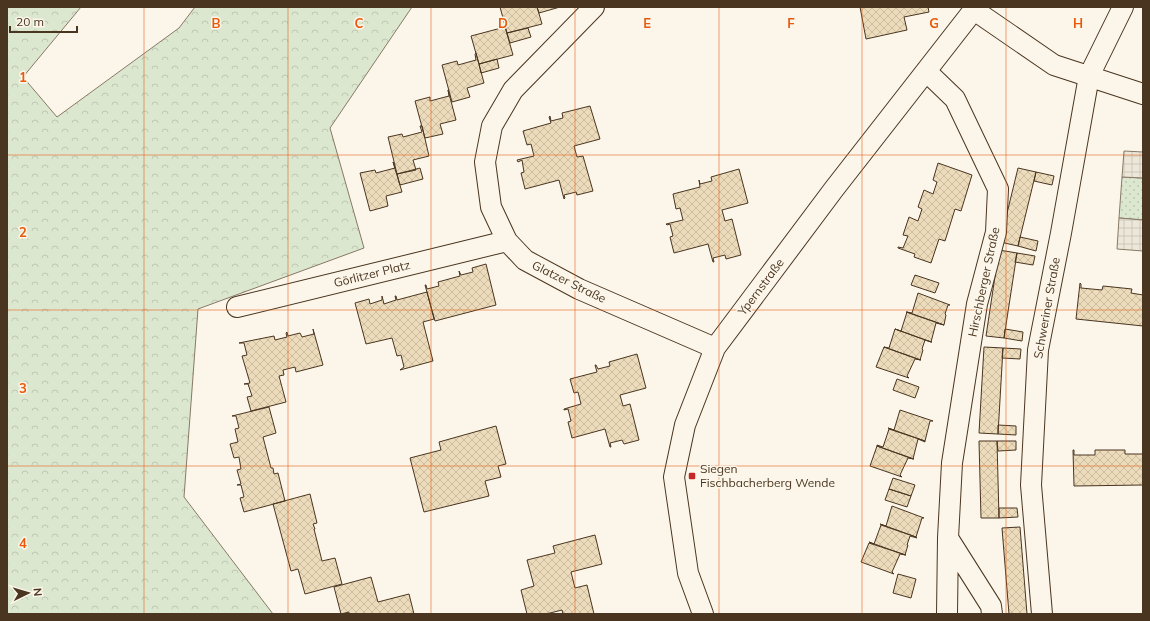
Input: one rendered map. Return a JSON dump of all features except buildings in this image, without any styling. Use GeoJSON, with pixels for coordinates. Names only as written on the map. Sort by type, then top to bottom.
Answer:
{"type":"FeatureCollection","features":[{"type":"Feature","properties":{"kind":"street","name":"Glatzer Straße"},"geometry":{"type":"LineString","coordinates":[[594,7],[514,90],[492,126],[485,162],[490,207],[507,241],[525,260],[579,289],[715,348]]}},
{"type":"Feature","properties":{"kind":"street","name":"Schweriner Straße"},"geometry":{"type":"LineString","coordinates":[[1042,614],[1031,485],[1038,350],[1061,233],[1089,76],[1123,7]]}},
{"type":"Feature","properties":{"kind":"street"},"geometry":{"type":"LineString","coordinates":[[975,8],[1054,65],[1143,94]]}},
{"type":"Feature","properties":{"kind":"street","name":"Ypernstraße"},"geometry":{"type":"LineString","coordinates":[[703,614],[688,573],[674,477],[685,425],[715,348],[834,189],[975,8]]}},
{"type":"Feature","properties":{"kind":"street","name":"Hirschberger Straße"},"geometry":{"type":"LineString","coordinates":[[926,71],[954,99],[998,189],[996,232],[976,304],[952,463],[948,538],[947,614]]}},
{"type":"Feature","properties":{"kind":"street","name":"Görlitzer Platz"},"geometry":{"type":"LineString","coordinates":[[237,307],[507,241]]}},
{"type":"Feature","properties":{"kind":"street"},"geometry":{"type":"LineString","coordinates":[[948,538],[991,606],[992,614]]}},
{"type":"Feature","properties":{"kind":"green space"},"geometry":{"type":"Polygon","coordinates":[[[7,7],[81,7],[23,77],[57,117],[179,28],[195,7],[412,7],[330,128],[364,248],[198,309],[184,497],[273,614],[7,614],[7,7]]]}},
{"type":"Feature","properties":{"kind":"green space"},"geometry":{"type":"Polygon","coordinates":[[[1122,177],[1143,178],[1143,220],[1119,218],[1122,177]]]}},
{"type":"Feature","properties":{"kind":"shaded area"},"geometry":{"type":"Polygon","coordinates":[[[1124,151],[1143,152],[1143,178],[1122,177],[1124,151]]]}},
{"type":"Feature","properties":{"kind":"shaded area"},"geometry":{"type":"Polygon","coordinates":[[[1119,218],[1143,220],[1143,251],[1117,249],[1119,218]]]}},
{"type":"Feature","properties":{"kind":"place","name":"Siegen Fischbacherberg Wende"},"geometry":{"type":"Point","coordinates":[692,476]}}]}
